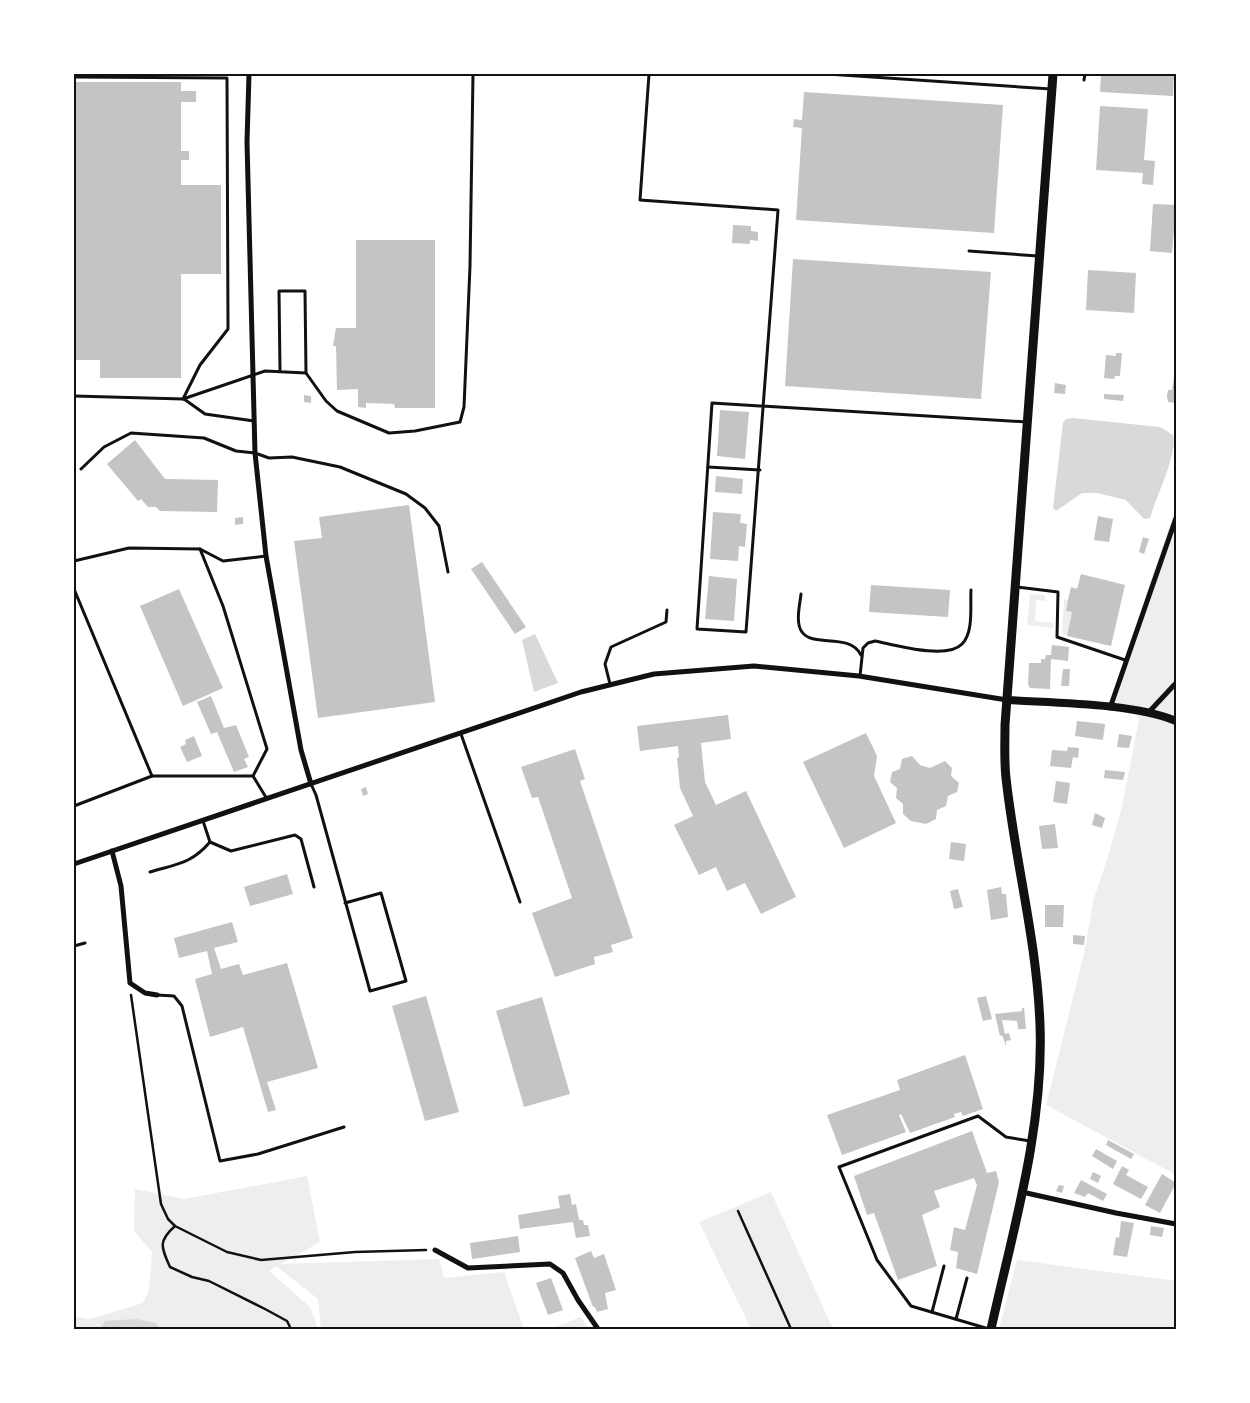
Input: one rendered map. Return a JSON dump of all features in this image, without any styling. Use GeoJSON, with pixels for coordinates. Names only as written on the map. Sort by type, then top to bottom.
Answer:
{"type":"FeatureCollection","features":[{"type":"Feature","properties":{"kind":"main road"},"geometry":{"type":"LineString","coordinates":[[990,1329],[1021,1192],[1031,1141],[1039,1082],[1040,1024],[1033,950],[1006,776],[1007,700],[1029,422],[1053,74]]}},
{"type":"Feature","properties":{"kind":"street"},"geometry":{"type":"LineString","coordinates":[[249,74],[251,376],[255,453],[266,556],[301,750],[311,784]]}},
{"type":"Feature","properties":{"kind":"street"},"geometry":{"type":"LineString","coordinates":[[1110,708],[1125,660],[1176,518]]}},
{"type":"Feature","properties":{"kind":"street"},"geometry":{"type":"LineString","coordinates":[[74,864],[581,692],[670,672],[754,666],[860,676],[1007,700],[1148,713],[1173,720]]}},
{"type":"Feature","properties":{"kind":"street"},"geometry":{"type":"LineString","coordinates":[[1148,713],[1176,683]]}},
{"type":"Feature","properties":{"kind":"street"},"geometry":{"type":"LineString","coordinates":[[112,851],[121,886],[130,983],[145,993],[157,995]]}},
{"type":"Feature","properties":{"kind":"street"},"geometry":{"type":"LineString","coordinates":[[1021,1192],[1116,1214],[1176,1224]]}},
{"type":"Feature","properties":{"kind":"street"},"geometry":{"type":"LineString","coordinates":[[435,1250],[468,1268],[550,1264],[563,1273],[578,1300],[598,1329]]}},
{"type":"Feature","properties":{"kind":"lane"},"geometry":{"type":"LineString","coordinates":[[280,371],[280,292],[305,291],[306,373],[326,402],[338,411],[389,433],[415,431],[460,422],[464,407],[470,266],[473,74]]}},
{"type":"Feature","properties":{"kind":"lane"},"geometry":{"type":"LineString","coordinates":[[649,74],[640,200],[778,210],[765,406],[746,632],[697,629],[712,403],[765,406],[1029,422]]}},
{"type":"Feature","properties":{"kind":"lane"},"geometry":{"type":"LineString","coordinates":[[828,74],[1053,89]]}},
{"type":"Feature","properties":{"kind":"lane"},"geometry":{"type":"LineString","coordinates":[[1084,80],[1085,74]]}},
{"type":"Feature","properties":{"kind":"lane"},"geometry":{"type":"LineString","coordinates":[[74,77],[227,78],[228,329],[200,365],[183,399]]}},
{"type":"Feature","properties":{"kind":"lane"},"geometry":{"type":"LineString","coordinates":[[969,251],[1041,257]]}},
{"type":"Feature","properties":{"kind":"lane"},"geometry":{"type":"LineString","coordinates":[[74,396],[183,399],[265,371],[306,373]]}},
{"type":"Feature","properties":{"kind":"lane"},"geometry":{"type":"LineString","coordinates":[[183,399],[205,414],[254,421]]}},
{"type":"Feature","properties":{"kind":"lane"},"geometry":{"type":"LineString","coordinates":[[81,469],[104,448],[131,432],[204,438],[236,451],[255,453],[269,458],[292,457],[340,467],[406,494],[425,508],[439,526],[448,572]]}},
{"type":"Feature","properties":{"kind":"lane"},"geometry":{"type":"LineString","coordinates":[[708,467],[760,470]]}},
{"type":"Feature","properties":{"kind":"lane"},"geometry":{"type":"LineString","coordinates":[[74,561],[129,548],[200,549],[223,561],[266,556]]}},
{"type":"Feature","properties":{"kind":"lane"},"geometry":{"type":"LineString","coordinates":[[200,549],[223,606],[268,749],[253,776]]}},
{"type":"Feature","properties":{"kind":"lane"},"geometry":{"type":"LineString","coordinates":[[1016,587],[1058,592],[1057,637],[1125,660]]}},
{"type":"Feature","properties":{"kind":"lane"},"geometry":{"type":"LineString","coordinates":[[74,590],[152,776]]}},
{"type":"Feature","properties":{"kind":"lane"},"geometry":{"type":"LineString","coordinates":[[860,676],[861,656],[864,645],[875,642],[951,651],[963,643],[969,627],[971,590]]}},
{"type":"Feature","properties":{"kind":"lane"},"geometry":{"type":"LineString","coordinates":[[801,594],[799,621],[801,632],[808,637],[851,645],[861,656]]}},
{"type":"Feature","properties":{"kind":"lane"},"geometry":{"type":"LineString","coordinates":[[610,685],[605,664],[611,647],[666,622],[667,610]]}},
{"type":"Feature","properties":{"kind":"lane"},"geometry":{"type":"LineString","coordinates":[[461,734],[520,902]]}},
{"type":"Feature","properties":{"kind":"lane"},"geometry":{"type":"LineString","coordinates":[[74,806],[152,776],[253,776]]}},
{"type":"Feature","properties":{"kind":"lane"},"geometry":{"type":"LineString","coordinates":[[253,776],[267,799]]}},
{"type":"Feature","properties":{"kind":"lane"},"geometry":{"type":"LineString","coordinates":[[311,784],[316,794],[370,991],[406,981],[381,893],[346,903]]}},
{"type":"Feature","properties":{"kind":"lane"},"geometry":{"type":"LineString","coordinates":[[203,821],[210,842],[231,851],[295,835],[301,839],[314,887]]}},
{"type":"Feature","properties":{"kind":"lane"},"geometry":{"type":"LineString","coordinates":[[150,872],[189,861],[196,857],[210,842]]}},
{"type":"Feature","properties":{"kind":"lane"},"geometry":{"type":"LineString","coordinates":[[74,946],[85,943]]}},
{"type":"Feature","properties":{"kind":"lane"},"geometry":{"type":"LineString","coordinates":[[157,995],[174,996],[182,1006],[220,1161],[258,1154],[344,1127]]}},
{"type":"Feature","properties":{"kind":"lane"},"geometry":{"type":"LineString","coordinates":[[990,1329],[911,1306],[878,1260],[839,1167],[978,1116],[1006,1136],[1031,1141]]}},
{"type":"Feature","properties":{"kind":"lane"},"geometry":{"type":"LineString","coordinates":[[932,1312],[944,1266]]}},
{"type":"Feature","properties":{"kind":"lane"},"geometry":{"type":"LineString","coordinates":[[956,1319],[967,1278]]}},
{"type":"Feature","properties":{"kind":"path"},"geometry":{"type":"LineString","coordinates":[[130,983],[141,1076],[161,1204],[168,1219],[175,1226],[227,1252],[261,1260],[346,1253],[435,1250]]}},
{"type":"Feature","properties":{"kind":"path"},"geometry":{"type":"LineString","coordinates":[[738,1211],[792,1329]]}},
{"type":"Feature","properties":{"kind":"path"},"geometry":{"type":"LineString","coordinates":[[175,1226],[164,1236],[162,1249],[170,1267],[192,1276],[209,1280],[287,1321],[291,1329]]}},
{"type":"Feature","properties":{"kind":"shaded area"},"geometry":{"type":"Polygon","coordinates":[[[1073,418],[1160,427],[1173,435],[1174,443],[1170,464],[1150,518],[1144,519],[1126,500],[1097,493],[1082,493],[1056,511],[1053,508],[1063,423],[1066,419],[1073,418]]]}},
{"type":"Feature","properties":{"kind":"shaded area"},"geometry":{"type":"Polygon","coordinates":[[[1176,508],[1176,1175],[1046,1105],[1085,949],[1094,898],[1122,807],[1139,719],[1133,706],[1114,703],[1148,588],[1176,508]]]}},
{"type":"Feature","properties":{"kind":"shaded area"},"geometry":{"type":"Polygon","coordinates":[[[1030,594],[1044,595],[1046,601],[1036,600],[1035,621],[1054,623],[1053,628],[1027,625],[1030,594]]]}},
{"type":"Feature","properties":{"kind":"shaded area"},"geometry":{"type":"Polygon","coordinates":[[[1064,599],[1068,600],[1066,611],[1072,612],[1067,635],[1062,633],[1064,599]]]}},
{"type":"Feature","properties":{"kind":"shaded area"},"geometry":{"type":"Polygon","coordinates":[[[535,634],[558,683],[534,692],[522,640],[535,634]]]}},
{"type":"Feature","properties":{"kind":"shaded area"},"geometry":{"type":"Polygon","coordinates":[[[307,1176],[320,1242],[281,1264],[439,1259],[444,1278],[504,1272],[524,1329],[321,1329],[318,1299],[276,1266],[269,1271],[310,1307],[318,1329],[74,1329],[74,1316],[90,1319],[143,1303],[149,1290],[152,1252],[134,1231],[135,1189],[184,1199],[307,1176]]]}},
{"type":"Feature","properties":{"kind":"shaded area"},"geometry":{"type":"Polygon","coordinates":[[[771,1192],[833,1329],[751,1329],[699,1222],[771,1192]]]}},
{"type":"Feature","properties":{"kind":"shaded area"},"geometry":{"type":"Polygon","coordinates":[[[1017,1260],[1176,1281],[1176,1329],[999,1329],[1017,1260]]]}},
{"type":"Feature","properties":{"kind":"shaded area"},"geometry":{"type":"Polygon","coordinates":[[[580,1317],[590,1329],[551,1329],[580,1317]]]}},
{"type":"Feature","properties":{"kind":"shaded area"},"geometry":{"type":"Polygon","coordinates":[[[136,1319],[156,1323],[159,1329],[100,1329],[105,1321],[136,1319]]]}},
{"type":"Feature","properties":{"kind":"building"},"geometry":{"type":"Polygon","coordinates":[[[1101,74],[1174,74],[1173,96],[1100,92],[1101,74]]]}},
{"type":"Feature","properties":{"kind":"building"},"geometry":{"type":"Polygon","coordinates":[[[74,82],[181,82],[181,91],[196,91],[196,102],[181,102],[181,151],[189,151],[189,160],[181,160],[181,185],[221,185],[221,274],[181,274],[181,378],[100,378],[100,360],[75,360],[74,82]]]}},
{"type":"Feature","properties":{"kind":"building"},"geometry":{"type":"Polygon","coordinates":[[[804,92],[1003,105],[994,233],[796,220],[802,128],[793,127],[794,119],[802,120],[804,92]]]}},
{"type":"Feature","properties":{"kind":"building"},"geometry":{"type":"Polygon","coordinates":[[[1100,106],[1148,109],[1144,160],[1155,161],[1153,185],[1142,184],[1143,173],[1096,170],[1100,106]]]}},
{"type":"Feature","properties":{"kind":"building"},"geometry":{"type":"Polygon","coordinates":[[[1153,204],[1176,205],[1172,253],[1150,251],[1153,204]]]}},
{"type":"Feature","properties":{"kind":"building"},"geometry":{"type":"Polygon","coordinates":[[[733,225],[751,226],[751,231],[758,232],[758,241],[750,240],[750,244],[732,243],[733,225]]]}},
{"type":"Feature","properties":{"kind":"building"},"geometry":{"type":"Polygon","coordinates":[[[356,240],[435,240],[435,408],[395,408],[394,404],[366,403],[366,408],[358,407],[358,389],[337,390],[336,346],[333,346],[336,328],[356,328],[356,240]]]}},
{"type":"Feature","properties":{"kind":"building"},"geometry":{"type":"Polygon","coordinates":[[[793,259],[991,272],[981,399],[785,386],[793,259]]]}},
{"type":"Feature","properties":{"kind":"building"},"geometry":{"type":"Polygon","coordinates":[[[1088,270],[1136,273],[1134,313],[1086,310],[1088,270]]]}},
{"type":"Feature","properties":{"kind":"building"},"geometry":{"type":"Polygon","coordinates":[[[1116,353],[1122,353],[1120,376],[1115,376],[1114,379],[1104,378],[1106,355],[1116,356],[1116,353]]]}},
{"type":"Feature","properties":{"kind":"building"},"geometry":{"type":"Polygon","coordinates":[[[1175,369],[1176,403],[1168,402],[1167,396],[1168,390],[1172,390],[1175,369]]]}},
{"type":"Feature","properties":{"kind":"building"},"geometry":{"type":"Polygon","coordinates":[[[1055,383],[1066,385],[1065,394],[1054,393],[1055,383]]]}},
{"type":"Feature","properties":{"kind":"building"},"geometry":{"type":"Polygon","coordinates":[[[1104,394],[1124,395],[1123,401],[1104,399],[1104,394]]]}},
{"type":"Feature","properties":{"kind":"building"},"geometry":{"type":"Polygon","coordinates":[[[304,395],[311,396],[311,403],[304,402],[304,395]]]}},
{"type":"Feature","properties":{"kind":"building"},"geometry":{"type":"Polygon","coordinates":[[[720,410],[749,412],[745,459],[717,456],[720,410]]]}},
{"type":"Feature","properties":{"kind":"building"},"geometry":{"type":"Polygon","coordinates":[[[135,440],[165,479],[218,480],[217,512],[160,511],[156,507],[148,507],[141,499],[138,501],[107,464],[135,440]]]}},
{"type":"Feature","properties":{"kind":"building"},"geometry":{"type":"Polygon","coordinates":[[[716,476],[743,479],[742,494],[715,492],[716,476]]]}},
{"type":"Feature","properties":{"kind":"building"},"geometry":{"type":"Polygon","coordinates":[[[409,505],[435,702],[318,718],[294,541],[322,538],[319,517],[409,505]]]}},
{"type":"Feature","properties":{"kind":"building"},"geometry":{"type":"Polygon","coordinates":[[[713,512],[741,514],[740,523],[747,524],[745,547],[739,546],[738,561],[710,559],[713,512]]]}},
{"type":"Feature","properties":{"kind":"building"},"geometry":{"type":"Polygon","coordinates":[[[1098,516],[1113,519],[1109,542],[1094,540],[1098,516]]]}},
{"type":"Feature","properties":{"kind":"building"},"geometry":{"type":"Polygon","coordinates":[[[243,517],[243,524],[235,525],[235,518],[243,517]]]}},
{"type":"Feature","properties":{"kind":"building"},"geometry":{"type":"Polygon","coordinates":[[[1143,537],[1149,539],[1144,554],[1139,552],[1143,537]]]}},
{"type":"Feature","properties":{"kind":"building"},"geometry":{"type":"Polygon","coordinates":[[[482,562],[526,627],[515,634],[471,569],[482,562]]]}},
{"type":"Feature","properties":{"kind":"building"},"geometry":{"type":"Polygon","coordinates":[[[1081,574],[1125,585],[1111,646],[1067,636],[1072,612],[1066,611],[1068,600],[1071,587],[1077,589],[1081,574]]]}},
{"type":"Feature","properties":{"kind":"building"},"geometry":{"type":"Polygon","coordinates":[[[709,576],[737,579],[734,621],[705,619],[709,576]]]}},
{"type":"Feature","properties":{"kind":"building"},"geometry":{"type":"Polygon","coordinates":[[[871,585],[950,590],[948,617],[869,612],[871,585]]]}},
{"type":"Feature","properties":{"kind":"building"},"geometry":{"type":"Polygon","coordinates":[[[179,589],[223,688],[183,706],[140,606],[179,589]]]}},
{"type":"Feature","properties":{"kind":"building"},"geometry":{"type":"Polygon","coordinates":[[[1052,645],[1069,647],[1068,661],[1051,659],[1050,689],[1030,688],[1028,684],[1029,663],[1041,663],[1041,659],[1045,659],[1046,655],[1051,655],[1052,645]]]}},
{"type":"Feature","properties":{"kind":"building"},"geometry":{"type":"Polygon","coordinates":[[[1063,669],[1070,669],[1069,686],[1061,686],[1063,669]]]}},
{"type":"Feature","properties":{"kind":"building"},"geometry":{"type":"Polygon","coordinates":[[[211,696],[224,728],[236,725],[249,757],[244,759],[248,767],[234,772],[217,732],[211,734],[197,702],[211,696]]]}},
{"type":"Feature","properties":{"kind":"building"},"geometry":{"type":"Polygon","coordinates":[[[728,715],[731,739],[701,743],[705,782],[716,805],[746,791],[796,897],[761,914],[745,883],[727,891],[716,867],[699,875],[674,825],[693,816],[680,788],[677,758],[679,757],[678,746],[640,751],[637,726],[728,715]]]}},
{"type":"Feature","properties":{"kind":"building"},"geometry":{"type":"Polygon","coordinates":[[[1077,721],[1105,724],[1103,740],[1075,736],[1077,721]]]}},
{"type":"Feature","properties":{"kind":"building"},"geometry":{"type":"Polygon","coordinates":[[[866,733],[877,756],[874,776],[896,823],[844,848],[803,762],[866,733]]]}},
{"type":"Feature","properties":{"kind":"building"},"geometry":{"type":"Polygon","coordinates":[[[1119,734],[1132,736],[1129,748],[1117,747],[1119,734]]]}},
{"type":"Feature","properties":{"kind":"building"},"geometry":{"type":"Polygon","coordinates":[[[194,736],[202,756],[187,762],[180,747],[186,744],[185,740],[194,736]]]}},
{"type":"Feature","properties":{"kind":"building"},"geometry":{"type":"Polygon","coordinates":[[[1068,747],[1079,748],[1078,758],[1073,757],[1071,768],[1050,766],[1052,750],[1067,751],[1068,747]]]}},
{"type":"Feature","properties":{"kind":"building"},"geometry":{"type":"Polygon","coordinates":[[[575,749],[585,779],[580,781],[633,938],[611,945],[613,952],[594,957],[595,964],[555,977],[532,913],[572,898],[538,797],[532,798],[521,767],[575,749]]]}},
{"type":"Feature","properties":{"kind":"building"},"geometry":{"type":"Polygon","coordinates":[[[912,756],[920,765],[930,768],[945,761],[952,768],[951,776],[959,783],[957,792],[948,796],[946,806],[937,810],[936,819],[926,824],[911,821],[903,814],[903,804],[896,798],[897,788],[890,782],[892,772],[900,769],[902,759],[912,756]]]}},
{"type":"Feature","properties":{"kind":"building"},"geometry":{"type":"Polygon","coordinates":[[[1105,770],[1125,772],[1123,780],[1104,778],[1105,770]]]}},
{"type":"Feature","properties":{"kind":"building"},"geometry":{"type":"Polygon","coordinates":[[[1056,781],[1070,783],[1067,804],[1053,802],[1056,781]]]}},
{"type":"Feature","properties":{"kind":"building"},"geometry":{"type":"Polygon","coordinates":[[[366,787],[368,794],[363,796],[361,789],[366,787]]]}},
{"type":"Feature","properties":{"kind":"building"},"geometry":{"type":"Polygon","coordinates":[[[1095,813],[1105,818],[1102,828],[1092,825],[1095,813]]]}},
{"type":"Feature","properties":{"kind":"building"},"geometry":{"type":"Polygon","coordinates":[[[1055,824],[1058,848],[1042,849],[1039,826],[1055,824]]]}},
{"type":"Feature","properties":{"kind":"building"},"geometry":{"type":"Polygon","coordinates":[[[951,842],[966,844],[964,861],[949,859],[951,842]]]}},
{"type":"Feature","properties":{"kind":"building"},"geometry":{"type":"Polygon","coordinates":[[[287,874],[293,894],[250,906],[244,887],[287,874]]]}},
{"type":"Feature","properties":{"kind":"building"},"geometry":{"type":"Polygon","coordinates":[[[1001,887],[1002,894],[1006,894],[1008,917],[991,920],[987,890],[1001,887]]]}},
{"type":"Feature","properties":{"kind":"building"},"geometry":{"type":"Polygon","coordinates":[[[958,889],[963,907],[954,909],[950,891],[958,889]]]}},
{"type":"Feature","properties":{"kind":"building"},"geometry":{"type":"Polygon","coordinates":[[[1045,905],[1064,905],[1063,927],[1045,927],[1045,905]]]}},
{"type":"Feature","properties":{"kind":"building"},"geometry":{"type":"Polygon","coordinates":[[[232,922],[238,942],[214,948],[221,969],[239,964],[243,975],[287,963],[318,1068],[267,1082],[276,1110],[268,1112],[243,1027],[210,1037],[195,979],[212,974],[207,951],[179,958],[174,938],[232,922]]]}},
{"type":"Feature","properties":{"kind":"building"},"geometry":{"type":"Polygon","coordinates":[[[1073,935],[1085,936],[1084,945],[1073,944],[1073,935]]]}},
{"type":"Feature","properties":{"kind":"building"},"geometry":{"type":"Polygon","coordinates":[[[426,996],[459,1112],[425,1121],[392,1006],[426,996]]]}},
{"type":"Feature","properties":{"kind":"building"},"geometry":{"type":"Polygon","coordinates":[[[986,996],[992,1019],[983,1021],[977,998],[986,996]]]}},
{"type":"Feature","properties":{"kind":"building"},"geometry":{"type":"Polygon","coordinates":[[[542,997],[570,1094],[524,1107],[496,1011],[542,997]]]}},
{"type":"Feature","properties":{"kind":"building"},"geometry":{"type":"Polygon","coordinates":[[[1022,1008],[1024,1008],[1026,1029],[1018,1029],[1017,1021],[1002,1020],[1005,1034],[1009,1033],[1011,1040],[1006,1041],[1006,1046],[1002,1035],[1000,1036],[995,1014],[1022,1011],[1022,1008]]]}},
{"type":"Feature","properties":{"kind":"building"},"geometry":{"type":"Polygon","coordinates":[[[965,1055],[983,1109],[963,1116],[961,1112],[954,1114],[955,1117],[910,1133],[901,1114],[899,1115],[906,1132],[842,1155],[827,1115],[900,1090],[897,1080],[965,1055]]]}},
{"type":"Feature","properties":{"kind":"building"},"geometry":{"type":"Polygon","coordinates":[[[972,1131],[987,1173],[996,1171],[999,1182],[977,1274],[956,1268],[958,1252],[950,1250],[954,1227],[965,1230],[977,1185],[974,1178],[934,1191],[940,1207],[922,1215],[937,1266],[898,1280],[874,1213],[867,1215],[854,1176],[972,1131]]]}},
{"type":"Feature","properties":{"kind":"building"},"geometry":{"type":"Polygon","coordinates":[[[1108,1140],[1134,1154],[1131,1159],[1106,1145],[1108,1140]]]}},
{"type":"Feature","properties":{"kind":"building"},"geometry":{"type":"Polygon","coordinates":[[[1096,1149],[1117,1161],[1113,1169],[1092,1156],[1096,1149]]]}},
{"type":"Feature","properties":{"kind":"building"},"geometry":{"type":"Polygon","coordinates":[[[1122,1166],[1129,1170],[1126,1175],[1148,1187],[1141,1199],[1113,1184],[1122,1166]]]}},
{"type":"Feature","properties":{"kind":"building"},"geometry":{"type":"Polygon","coordinates":[[[1093,1172],[1101,1176],[1098,1183],[1090,1179],[1093,1172]]]}},
{"type":"Feature","properties":{"kind":"building"},"geometry":{"type":"Polygon","coordinates":[[[1162,1174],[1176,1183],[1160,1213],[1145,1205],[1162,1174]]]}},
{"type":"Feature","properties":{"kind":"building"},"geometry":{"type":"Polygon","coordinates":[[[1081,1180],[1107,1194],[1103,1201],[1088,1193],[1085,1197],[1074,1193],[1081,1180]]]}},
{"type":"Feature","properties":{"kind":"building"},"geometry":{"type":"Polygon","coordinates":[[[1059,1185],[1064,1186],[1062,1193],[1056,1191],[1059,1185]]]}},
{"type":"Feature","properties":{"kind":"building"},"geometry":{"type":"Polygon","coordinates":[[[570,1194],[572,1205],[576,1204],[579,1220],[583,1220],[584,1225],[588,1225],[590,1236],[576,1238],[573,1222],[520,1229],[518,1215],[560,1208],[558,1196],[570,1194]]]}},
{"type":"Feature","properties":{"kind":"building"},"geometry":{"type":"Polygon","coordinates":[[[1121,1221],[1134,1223],[1127,1257],[1113,1255],[1116,1237],[1119,1238],[1121,1221]]]}},
{"type":"Feature","properties":{"kind":"building"},"geometry":{"type":"Polygon","coordinates":[[[1151,1226],[1164,1228],[1162,1237],[1150,1235],[1151,1226]]]}},
{"type":"Feature","properties":{"kind":"building"},"geometry":{"type":"Polygon","coordinates":[[[518,1236],[520,1252],[472,1259],[470,1243],[518,1236]]]}},
{"type":"Feature","properties":{"kind":"building"},"geometry":{"type":"Polygon","coordinates":[[[591,1251],[594,1258],[604,1254],[616,1290],[605,1293],[608,1309],[597,1312],[595,1307],[593,1307],[575,1258],[591,1251]]]}},
{"type":"Feature","properties":{"kind":"building"},"geometry":{"type":"Polygon","coordinates":[[[551,1278],[563,1310],[548,1315],[536,1283],[551,1278]]]}}]}
